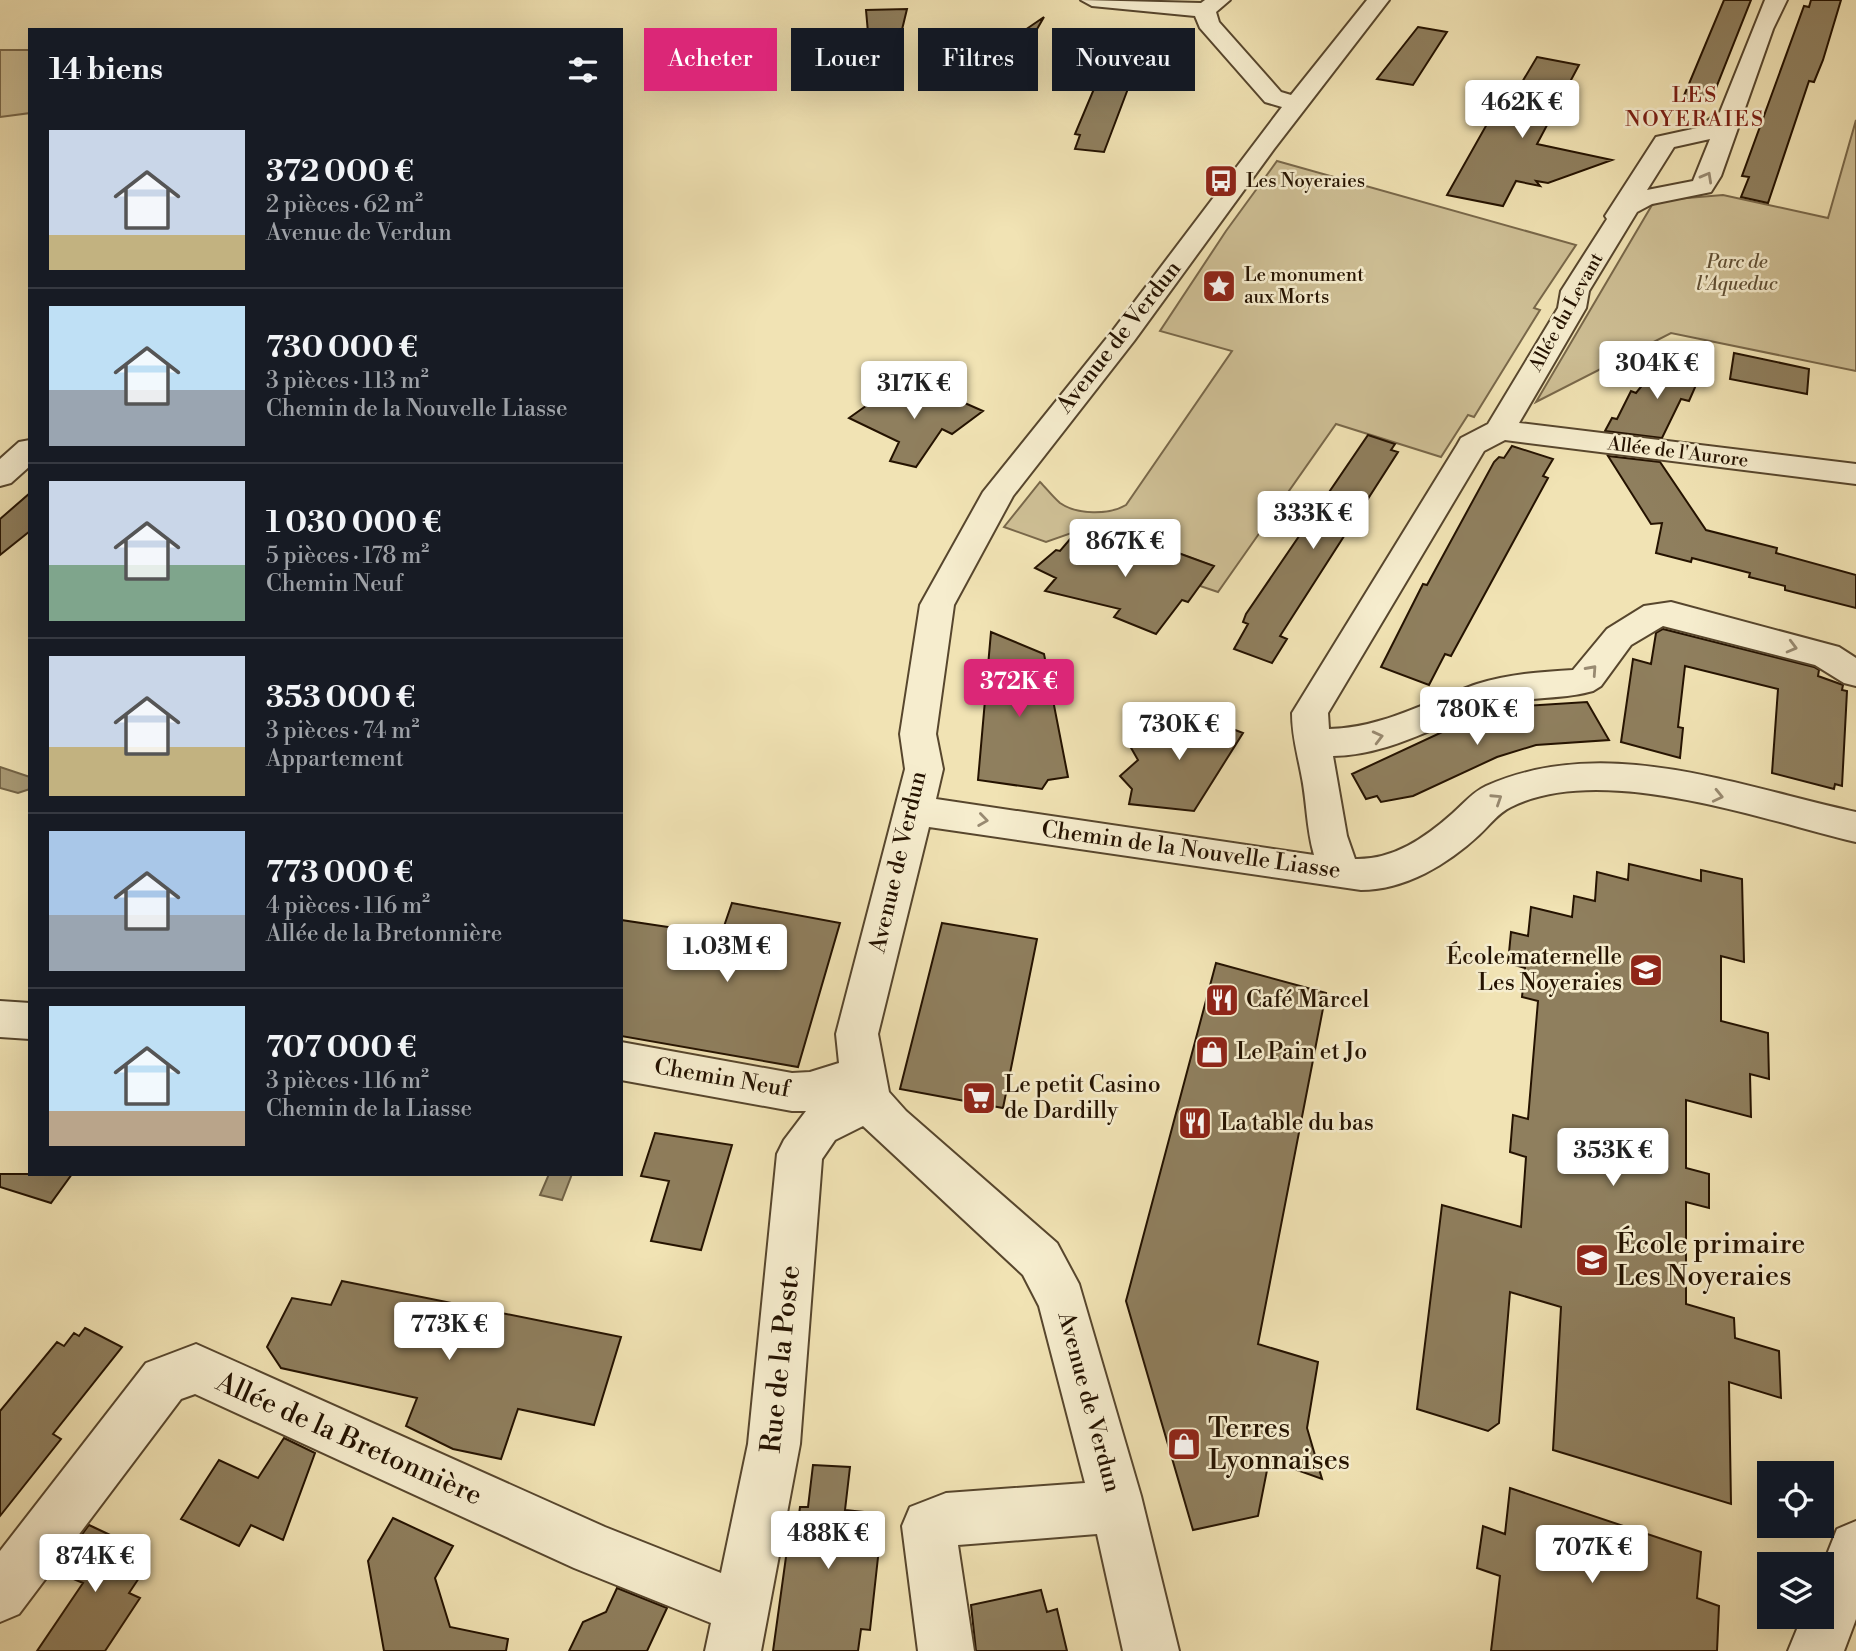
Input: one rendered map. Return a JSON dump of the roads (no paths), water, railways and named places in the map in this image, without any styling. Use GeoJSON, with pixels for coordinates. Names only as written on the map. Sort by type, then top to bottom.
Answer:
{"type":"FeatureCollection","features":[{"type":"Feature","properties":{"kind":"street"},"geometry":{"type":"LineString","coordinates":[[1092,0],[1212,5],[1208,23],[1273,97],[1296,104]]}},
{"type":"Feature","properties":{"kind":"street","name":"Avenue de Verdun"},"geometry":{"type":"LineString","coordinates":[[1151,1651],[1115,1496],[1062,1300],[1040,1259],[890,1125],[866,1089],[858,1034],[923,769],[918,734],[937,605],[999,492],[1021,460],[1124,335],[1296,104],[1378,0]]}},
{"type":"Feature","properties":{"kind":"street","name":"Allée du Levant"},"geometry":{"type":"LineString","coordinates":[[1500,430],[1572,308],[1575,291],[1627,207],[1649,188],[1702,187],[1773,2]]}},
{"type":"Feature","properties":{"kind":"street"},"geometry":{"type":"LineString","coordinates":[[1649,188],[1665,142],[1715,129],[1729,117]]}},
{"type":"Feature","properties":{"kind":"street"},"geometry":{"type":"LineString","coordinates":[[1691,134],[1719,147]]}},
{"type":"Feature","properties":{"kind":"street"},"geometry":{"type":"LineString","coordinates":[[1340,874],[1328,836],[1320,773],[1311,743],[1310,713],[1471,447],[1500,430]]}},
{"type":"Feature","properties":{"kind":"street","name":"Allée de l'Aurore"},"geometry":{"type":"LineString","coordinates":[[1500,430],[1856,474]]}},
{"type":"Feature","properties":{"kind":"street"},"geometry":{"type":"LineString","coordinates":[[0,476],[28,451]]}},
{"type":"Feature","properties":{"kind":"street"},"geometry":{"type":"LineString","coordinates":[[1311,743],[1354,742],[1381,737],[1488,694],[1529,685],[1580,682],[1588,677],[1619,636],[1656,614],[1671,614],[1827,656],[1856,674]]}},
{"type":"Feature","properties":{"kind":"street","name":"Chemin de la Nouvelle Liasse"},"geometry":{"type":"LineString","coordinates":[[915,810],[1340,874],[1381,874],[1394,869],[1445,842],[1498,796],[1559,779],[1596,776],[1636,779],[1856,827]]}},
{"type":"Feature","properties":{"kind":"street"},"geometry":{"type":"LineString","coordinates":[[0,1019],[28,1021]]}},
{"type":"Feature","properties":{"kind":"street","name":"Chemin Neuf"},"geometry":{"type":"LineString","coordinates":[[623,1061],[792,1092],[832,1086],[866,1089]]}},
{"type":"Feature","properties":{"kind":"street","name":"Chemin Neuf"},"geometry":{"type":"LineString","coordinates":[[623,1062],[819,1126]]}},
{"type":"Feature","properties":{"kind":"street"},"geometry":{"type":"LineString","coordinates":[[819,1126],[866,1089]]}},
{"type":"Feature","properties":{"kind":"street","name":"Rue de la Poste"},"geometry":{"type":"LineString","coordinates":[[738,1630],[774,1444],[800,1154],[819,1126]]}},
{"type":"Feature","properties":{"kind":"street","name":"Allée de la Bretonnière"},"geometry":{"type":"LineString","coordinates":[[0,1595],[164,1381],[196,1369],[593,1549],[738,1630]]}},
{"type":"Feature","properties":{"kind":"street"},"geometry":{"type":"LineString","coordinates":[[946,1651],[929,1526],[946,1519],[1098,1508]]}},
{"type":"Feature","properties":{"kind":"street"},"geometry":{"type":"LineString","coordinates":[[1816,1651],[1856,1548]]}},
{"type":"Feature","properties":{"kind":"place","name":"Les Noyeraies"},"geometry":{"type":"Point","coordinates":[1221,181]}},
{"type":"Feature","properties":{"kind":"place","name":"Le monument aux Morts"},"geometry":{"type":"Point","coordinates":[1219,286]}},
{"type":"Feature","properties":{"kind":"place","name":"École maternelle Les Noyeraies"},"geometry":{"type":"Point","coordinates":[1646,970]}},
{"type":"Feature","properties":{"kind":"place","name":"Café Marcel"},"geometry":{"type":"Point","coordinates":[1222,1000]}},
{"type":"Feature","properties":{"kind":"place","name":"Le Pain et Jo"},"geometry":{"type":"Point","coordinates":[1212,1052]}},
{"type":"Feature","properties":{"kind":"place","name":"Le petit Casino de Dardilly"},"geometry":{"type":"Point","coordinates":[979,1098]}},
{"type":"Feature","properties":{"kind":"place","name":"La table du bas"},"geometry":{"type":"Point","coordinates":[1195,1123]}},
{"type":"Feature","properties":{"kind":"place","name":"École primaire Les Noyeraies"},"geometry":{"type":"Point","coordinates":[1592,1260]}},
{"type":"Feature","properties":{"kind":"place","name":"Terres Lyonnaises"},"geometry":{"type":"Point","coordinates":[1184,1444]}},
{"type":"Feature","properties":{"kind":"district","name":"LES NOYERAIES"},"geometry":{"type":"Point","coordinates":[1695,108]}},
{"type":"Feature","properties":{"kind":"park label","name":"Parc de l'Aqueduc"},"geometry":{"type":"Point","coordinates":[1737,273]}}]}
